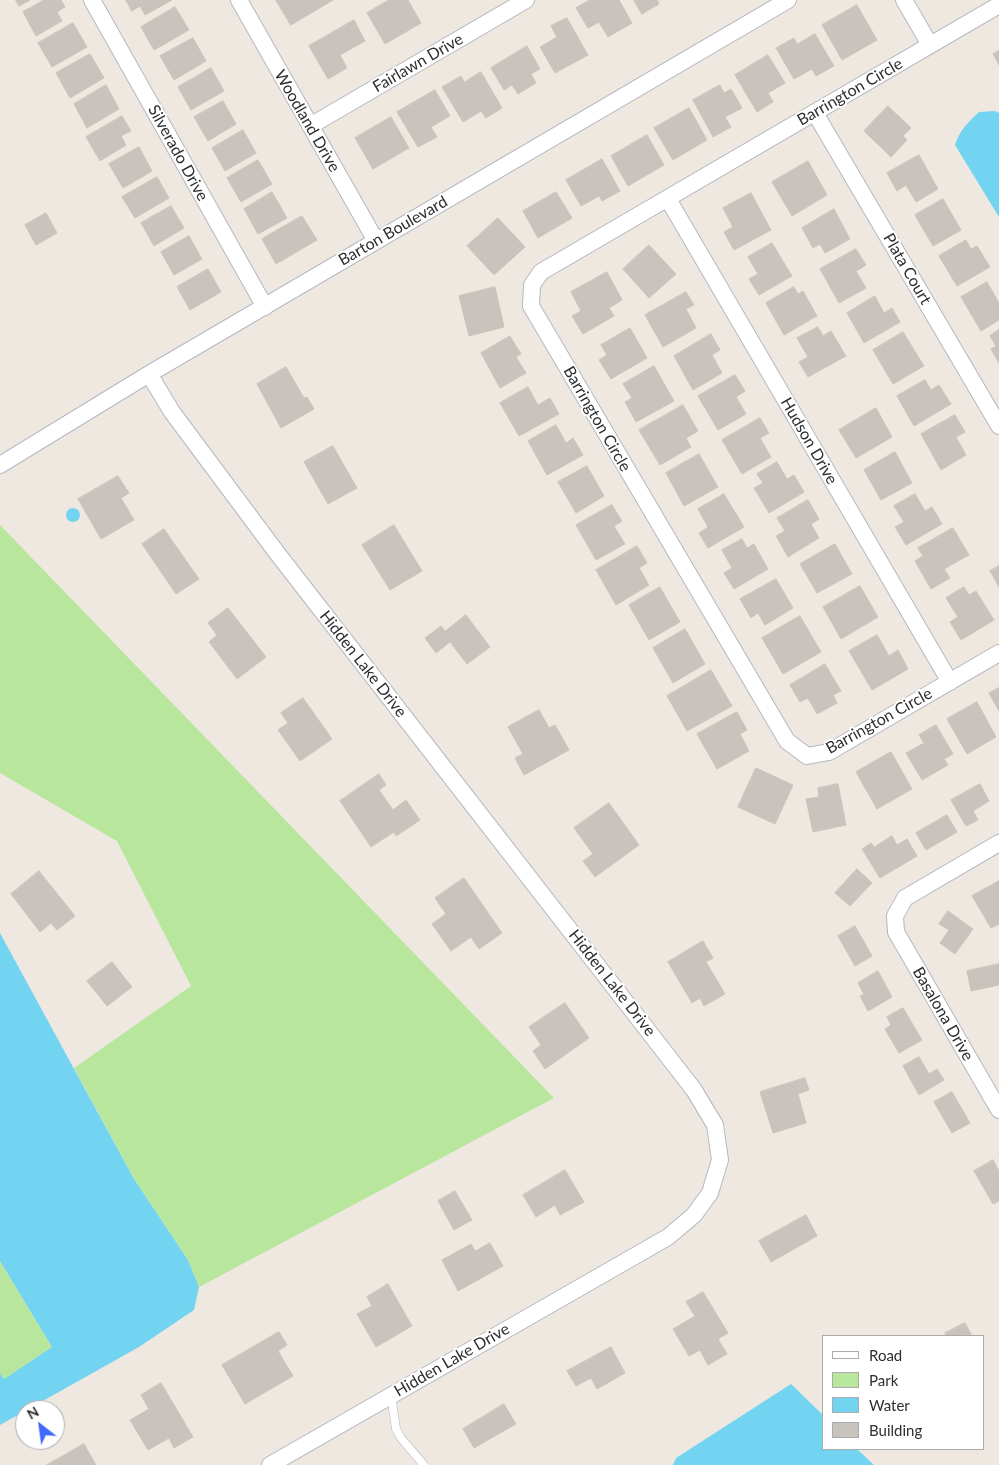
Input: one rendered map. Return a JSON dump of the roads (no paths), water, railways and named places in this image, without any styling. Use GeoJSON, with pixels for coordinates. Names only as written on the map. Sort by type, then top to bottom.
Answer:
{"type":"FeatureCollection","features":[{"type":"Feature","properties":{"kind":"street","name":"Silverado Drive"},"geometry":{"type":"LineString","coordinates":[[92,0],[265,307]]}},
{"type":"Feature","properties":{"kind":"street","name":"Woodland Drive"},"geometry":{"type":"LineString","coordinates":[[239,0],[376,241]]}},
{"type":"Feature","properties":{"kind":"street","name":"Fairlawn Drive"},"geometry":{"type":"LineString","coordinates":[[310,126],[526,0]]}},
{"type":"Feature","properties":{"kind":"street","name":"Barton Boulevard"},"geometry":{"type":"LineString","coordinates":[[0,465],[149,374],[788,0]]}},
{"type":"Feature","properties":{"kind":"street"},"geometry":{"type":"LineString","coordinates":[[904,0],[930,45]]}},
{"type":"Feature","properties":{"kind":"street","name":"Barrington Circle"},"geometry":{"type":"LineString","coordinates":[[999,5],[541,272],[532,285],[532,306],[787,741],[807,756],[829,752],[999,653]]}},
{"type":"Feature","properties":{"kind":"street","name":"Plata Court"},"geometry":{"type":"LineString","coordinates":[[815,113],[999,426]]}},
{"type":"Feature","properties":{"kind":"street","name":"Hudson Drive"},"geometry":{"type":"LineString","coordinates":[[668,199],[950,682]]}},
{"type":"Feature","properties":{"kind":"street","name":"Hidden Lake Drive"},"geometry":{"type":"LineString","coordinates":[[149,374],[172,412],[277,553],[694,1090],[714,1125],[720,1160],[710,1193],[694,1215],[668,1237],[270,1465]]}},
{"type":"Feature","properties":{"kind":"street","name":"Basalona Drive"},"geometry":{"type":"LineString","coordinates":[[999,843],[905,898],[895,916],[896,932],[999,1110]]}},
{"type":"Feature","properties":{"kind":"lane"},"geometry":{"type":"LineString","coordinates":[[391,1395],[396,1429],[401,1438],[424,1465]]}},
{"type":"Feature","properties":{"kind":"water"},"geometry":{"type":"Polygon","coordinates":[[[995,111],[999,113],[999,217],[955,145],[962,131],[979,112],[995,111]]]}},
{"type":"Feature","properties":{"kind":"water"},"geometry":{"type":"Polygon","coordinates":[[[70,508],[76,508],[80,515],[76,522],[70,522],[66,518],[66,512],[70,508]]]}},
{"type":"Feature","properties":{"kind":"water"},"geometry":{"type":"Polygon","coordinates":[[[0,933],[134,1179],[188,1260],[199,1287],[194,1310],[139,1347],[45,1400],[15,1400],[15,1417],[0,1425],[0,1373],[4,1379],[52,1347],[0,1261],[0,933]]]}},
{"type":"Feature","properties":{"kind":"water"},"geometry":{"type":"Polygon","coordinates":[[[791,1384],[822,1414],[822,1450],[858,1450],[874,1465],[673,1465],[676,1458],[791,1384]]]}}]}
